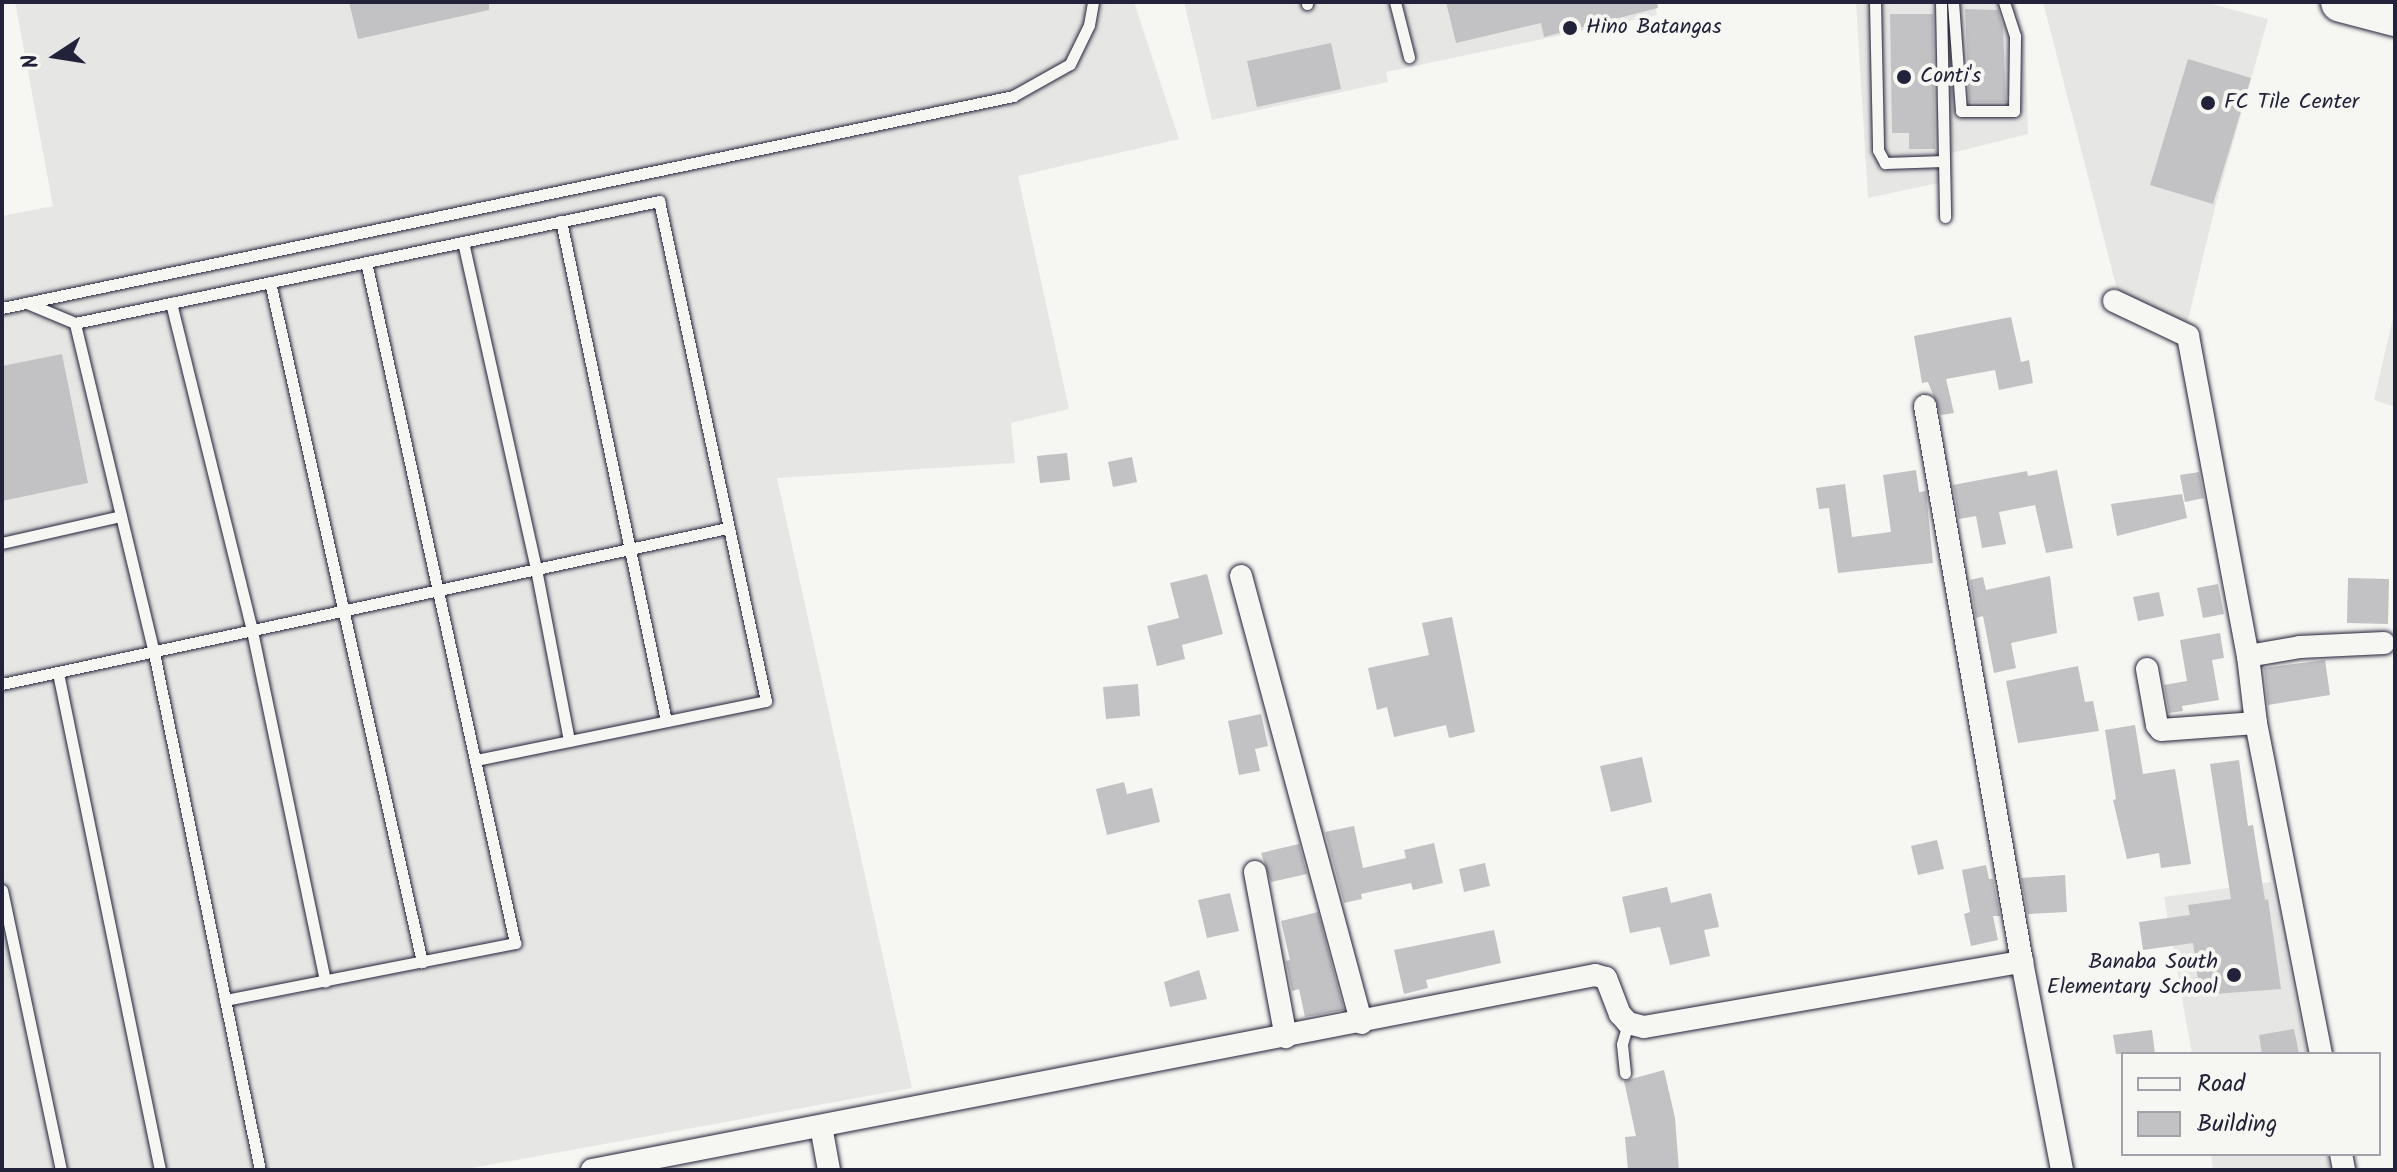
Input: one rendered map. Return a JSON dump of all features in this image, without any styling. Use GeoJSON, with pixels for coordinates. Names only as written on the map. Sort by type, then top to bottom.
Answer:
{"type":"FeatureCollection","features":[{"type":"Feature","properties":{"kind":"highway"},"geometry":{"type":"LineString","coordinates":[[2341,2],[2395,16]]}},
{"type":"Feature","properties":{"kind":"street"},"geometry":{"type":"LineString","coordinates":[[2114,301],[2188,336],[2248,656],[2256,723],[2321,1052]]}},
{"type":"Feature","properties":{"kind":"street"},"geometry":{"type":"LineString","coordinates":[[1925,406],[2022,962],[2062,1170]]}},
{"type":"Feature","properties":{"kind":"street"},"geometry":{"type":"LineString","coordinates":[[1241,576],[1362,1023]]}},
{"type":"Feature","properties":{"kind":"street"},"geometry":{"type":"LineString","coordinates":[[2248,656],[2300,647],[2384,643]]}},
{"type":"Feature","properties":{"kind":"street"},"geometry":{"type":"LineString","coordinates":[[2147,669],[2157,725],[2161,730],[2256,723]]}},
{"type":"Feature","properties":{"kind":"street"},"geometry":{"type":"LineString","coordinates":[[1255,872],[1286,1037]]}},
{"type":"Feature","properties":{"kind":"street"},"geometry":{"type":"LineString","coordinates":[[592,1170],[1362,1023],[1595,975],[1606,978],[1620,1014],[1628,1023],[1644,1027],[2022,962]]}},
{"type":"Feature","properties":{"kind":"street"},"geometry":{"type":"LineString","coordinates":[[821,1126],[829,1170]]}},
{"type":"Feature","properties":{"kind":"lane"},"geometry":{"type":"LineString","coordinates":[[2,308],[1013,96],[1070,64],[1089,25],[1093,2]]}},
{"type":"Feature","properties":{"kind":"lane"},"geometry":{"type":"LineString","coordinates":[[1395,2],[1409,57]]}},
{"type":"Feature","properties":{"kind":"lane"},"geometry":{"type":"LineString","coordinates":[[1875,2],[1878,150],[1885,163],[1944,161]]}},
{"type":"Feature","properties":{"kind":"lane"},"geometry":{"type":"LineString","coordinates":[[1941,2],[1945,217]]}},
{"type":"Feature","properties":{"kind":"lane"},"geometry":{"type":"LineString","coordinates":[[1953,2],[1961,111],[2014,111],[2015,36],[2004,2]]}},
{"type":"Feature","properties":{"kind":"lane"},"geometry":{"type":"LineString","coordinates":[[26,303],[75,323],[659,201],[766,701],[476,760]]}},
{"type":"Feature","properties":{"kind":"lane"},"geometry":{"type":"LineString","coordinates":[[561,221],[666,721]]}},
{"type":"Feature","properties":{"kind":"lane"},"geometry":{"type":"LineString","coordinates":[[463,242],[536,569],[569,741]]}},
{"type":"Feature","properties":{"kind":"lane"},"geometry":{"type":"LineString","coordinates":[[225,1000],[515,943],[366,262]]}},
{"type":"Feature","properties":{"kind":"lane"},"geometry":{"type":"LineString","coordinates":[[270,282],[422,962]]}},
{"type":"Feature","properties":{"kind":"lane"},"geometry":{"type":"LineString","coordinates":[[171,303],[252,631],[325,981]]}},
{"type":"Feature","properties":{"kind":"lane"},"geometry":{"type":"LineString","coordinates":[[75,323],[154,653],[260,1170]]}},
{"type":"Feature","properties":{"kind":"lane"},"geometry":{"type":"LineString","coordinates":[[2,543],[121,516]]}},
{"type":"Feature","properties":{"kind":"lane"},"geometry":{"type":"LineString","coordinates":[[2,684],[727,528]]}},
{"type":"Feature","properties":{"kind":"lane"},"geometry":{"type":"LineString","coordinates":[[58,673],[160,1170]]}},
{"type":"Feature","properties":{"kind":"lane"},"geometry":{"type":"LineString","coordinates":[[2,890],[61,1170]]}},
{"type":"Feature","properties":{"kind":"lane"},"geometry":{"type":"LineString","coordinates":[[1625,1073],[1622,1044],[1628,1023]]}},
{"type":"Feature","properties":{"kind":"shaded area"},"geometry":{"type":"Polygon","coordinates":[[[15,2],[1134,2],[1179,139],[1018,176],[1069,409],[1011,423],[1015,463],[777,478],[912,1088],[461,1170],[2,1170],[2,216],[53,206],[15,2]]]}},
{"type":"Feature","properties":{"kind":"shaded area"},"geometry":{"type":"Polygon","coordinates":[[[1184,2],[1654,2],[1657,15],[1386,72],[1388,82],[1212,120],[1184,2]]]}},
{"type":"Feature","properties":{"kind":"shaded area"},"geometry":{"type":"Polygon","coordinates":[[[1856,2],[2015,2],[2025,36],[2028,134],[1951,153],[1952,180],[1868,198],[1856,2]]]}},
{"type":"Feature","properties":{"kind":"shaded area"},"geometry":{"type":"Polygon","coordinates":[[[2043,2],[2204,2],[2268,19],[2215,207],[2186,328],[2119,297],[2043,2]]]}},
{"type":"Feature","properties":{"kind":"shaded area"},"geometry":{"type":"Polygon","coordinates":[[[2395,309],[2395,407],[2374,400],[2395,309]]]}},
{"type":"Feature","properties":{"kind":"shaded area","name":"Banaba South Elementary School"},"geometry":{"type":"Polygon","coordinates":[[[2271,882],[2307,1052],[2192,1052],[2164,897],[2271,882]]]}},
{"type":"Feature","properties":{"kind":"shaded area"},"geometry":{"type":"Polygon","coordinates":[[[2211,1156],[2327,1156],[2330,1170],[2213,1170],[2211,1156]]]}},
{"type":"Feature","properties":{"kind":"building"},"geometry":{"type":"Polygon","coordinates":[[[349,2],[489,2],[489,10],[358,39],[349,2]]]}},
{"type":"Feature","properties":{"kind":"building"},"geometry":{"type":"Polygon","coordinates":[[[1446,2],[1657,2],[1658,8],[1544,37],[1541,23],[1456,43],[1446,2]]]}},
{"type":"Feature","properties":{"kind":"building"},"geometry":{"type":"Polygon","coordinates":[[[1965,9],[1998,10],[2003,28],[2006,102],[1969,102],[1965,9]]]}},
{"type":"Feature","properties":{"kind":"building"},"geometry":{"type":"Polygon","coordinates":[[[1890,14],[1933,14],[1935,149],[1909,149],[1909,133],[1892,133],[1890,14]]]}},
{"type":"Feature","properties":{"kind":"building"},"geometry":{"type":"Polygon","coordinates":[[[1331,43],[1341,89],[1257,107],[1247,61],[1331,43]]]}},
{"type":"Feature","properties":{"kind":"building","name":"FC Tile Center"},"geometry":{"type":"Polygon","coordinates":[[[2188,59],[2251,78],[2213,204],[2150,185],[2188,59]]]}},
{"type":"Feature","properties":{"kind":"building"},"geometry":{"type":"Polygon","coordinates":[[[2011,317],[2021,362],[2029,360],[2033,383],[1999,390],[1995,370],[1946,379],[1954,413],[1941,415],[1928,382],[1922,383],[1914,336],[2011,317]]]}},
{"type":"Feature","properties":{"kind":"building"},"geometry":{"type":"Polygon","coordinates":[[[62,354],[88,483],[2,501],[2,366],[62,354]]]}},
{"type":"Feature","properties":{"kind":"building"},"geometry":{"type":"Polygon","coordinates":[[[1067,453],[1070,480],[1040,483],[1037,456],[1067,453]]]}},
{"type":"Feature","properties":{"kind":"building"},"geometry":{"type":"Polygon","coordinates":[[[1132,457],[1137,482],[1113,487],[1108,462],[1132,457]]]}},
{"type":"Feature","properties":{"kind":"building"},"geometry":{"type":"Polygon","coordinates":[[[1916,470],[1919,492],[1926,491],[1933,563],[1838,573],[1829,508],[1819,509],[1816,488],[1845,484],[1852,537],[1891,532],[1883,475],[1916,470]]]}},
{"type":"Feature","properties":{"kind":"building"},"geometry":{"type":"Polygon","coordinates":[[[2057,470],[2073,548],[2046,553],[2035,505],[1999,512],[2006,544],[1982,548],[1976,516],[1959,519],[1953,485],[2027,471],[2028,476],[2057,470]]]}},
{"type":"Feature","properties":{"kind":"building"},"geometry":{"type":"Polygon","coordinates":[[[2199,472],[2204,498],[2185,502],[2180,475],[2199,472]]]}},
{"type":"Feature","properties":{"kind":"building"},"geometry":{"type":"Polygon","coordinates":[[[2182,494],[2187,518],[2117,536],[2111,504],[2182,494]]]}},
{"type":"Feature","properties":{"kind":"building"},"geometry":{"type":"Polygon","coordinates":[[[1207,574],[1223,634],[1182,645],[1185,659],[1157,666],[1147,626],[1179,618],[1170,583],[1207,574]]]}},
{"type":"Feature","properties":{"kind":"building"},"geometry":{"type":"Polygon","coordinates":[[[2050,576],[2057,633],[2011,643],[2016,668],[1994,673],[1983,616],[1976,618],[1970,580],[1983,577],[1986,590],[2050,576]]]}},
{"type":"Feature","properties":{"kind":"building"},"geometry":{"type":"Polygon","coordinates":[[[2348,578],[2389,579],[2388,624],[2347,623],[2348,578]]]}},
{"type":"Feature","properties":{"kind":"building"},"geometry":{"type":"Polygon","coordinates":[[[2218,584],[2224,614],[2203,618],[2197,588],[2218,584]]]}},
{"type":"Feature","properties":{"kind":"building"},"geometry":{"type":"Polygon","coordinates":[[[2159,592],[2164,616],[2138,621],[2133,597],[2159,592]]]}},
{"type":"Feature","properties":{"kind":"building"},"geometry":{"type":"Polygon","coordinates":[[[1452,617],[1475,732],[1449,738],[1446,725],[1394,737],[1387,707],[1377,710],[1368,668],[1429,655],[1422,623],[1452,617]]]}},
{"type":"Feature","properties":{"kind":"building"},"geometry":{"type":"Polygon","coordinates":[[[2220,633],[2224,658],[2212,660],[2219,700],[2182,706],[2183,711],[2169,713],[2164,685],[2187,681],[2180,640],[2220,633]]]}},
{"type":"Feature","properties":{"kind":"building"},"geometry":{"type":"Polygon","coordinates":[[[2325,660],[2330,695],[2268,705],[2264,668],[2325,660]]]}},
{"type":"Feature","properties":{"kind":"building"},"geometry":{"type":"Polygon","coordinates":[[[2078,666],[2085,702],[2093,701],[2099,731],[2018,743],[2006,681],[2078,666]]]}},
{"type":"Feature","properties":{"kind":"building"},"geometry":{"type":"Polygon","coordinates":[[[1138,684],[1140,716],[1106,719],[1103,687],[1138,684]]]}},
{"type":"Feature","properties":{"kind":"building"},"geometry":{"type":"Polygon","coordinates":[[[1261,714],[1268,746],[1255,749],[1260,771],[1239,775],[1228,721],[1261,714]]]}},
{"type":"Feature","properties":{"kind":"building"},"geometry":{"type":"Polygon","coordinates":[[[2135,725],[2143,774],[2175,769],[2191,864],[2161,868],[2159,853],[2127,859],[2113,800],[2116,799],[2105,730],[2135,725]]]}},
{"type":"Feature","properties":{"kind":"building"},"geometry":{"type":"Polygon","coordinates":[[[1642,757],[1652,802],[1611,812],[1600,766],[1642,757]]]}},
{"type":"Feature","properties":{"kind":"building"},"geometry":{"type":"Polygon","coordinates":[[[2239,760],[2248,826],[2253,825],[2265,900],[2268,899],[2281,989],[2200,995],[2193,943],[2143,950],[2139,922],[2190,915],[2188,905],[2231,899],[2210,764],[2239,760]]]}},
{"type":"Feature","properties":{"kind":"building"},"geometry":{"type":"Polygon","coordinates":[[[1124,782],[1127,794],[1152,788],[1160,822],[1107,835],[1096,789],[1124,782]]]}},
{"type":"Feature","properties":{"kind":"building"},"geometry":{"type":"Polygon","coordinates":[[[1354,826],[1363,868],[1406,858],[1404,850],[1434,843],[1443,883],[1413,890],[1411,883],[1361,894],[1362,899],[1344,903],[1325,832],[1354,826]]]}},
{"type":"Feature","properties":{"kind":"building"},"geometry":{"type":"Polygon","coordinates":[[[1937,840],[1944,869],[1918,875],[1911,846],[1937,840]]]}},
{"type":"Feature","properties":{"kind":"building"},"geometry":{"type":"Polygon","coordinates":[[[1299,844],[1307,874],[1271,882],[1261,853],[1299,844]]]}},
{"type":"Feature","properties":{"kind":"building"},"geometry":{"type":"Polygon","coordinates":[[[1485,863],[1490,886],[1464,892],[1459,869],[1485,863]]]}},
{"type":"Feature","properties":{"kind":"building"},"geometry":{"type":"Polygon","coordinates":[[[1986,865],[1989,879],[1993,879],[2000,916],[1993,916],[1998,940],[1971,946],[1964,914],[1970,912],[1962,870],[1986,865]]]}},
{"type":"Feature","properties":{"kind":"building"},"geometry":{"type":"Polygon","coordinates":[[[2065,875],[2067,912],[2028,914],[2021,878],[2065,875]]]}},
{"type":"Feature","properties":{"kind":"building"},"geometry":{"type":"Polygon","coordinates":[[[1667,887],[1671,903],[1711,893],[1719,927],[1704,930],[1710,956],[1670,965],[1660,927],[1630,933],[1622,897],[1667,887]]]}},
{"type":"Feature","properties":{"kind":"building"},"geometry":{"type":"Polygon","coordinates":[[[1230,893],[1239,931],[1207,938],[1198,900],[1230,893]]]}},
{"type":"Feature","properties":{"kind":"building"},"geometry":{"type":"Polygon","coordinates":[[[1318,912],[1344,1010],[1305,1017],[1299,989],[1292,991],[1286,961],[1290,960],[1281,921],[1318,912]]]}},
{"type":"Feature","properties":{"kind":"building"},"geometry":{"type":"Polygon","coordinates":[[[1494,930],[1501,963],[1426,980],[1428,988],[1404,994],[1394,950],[1494,930]]]}},
{"type":"Feature","properties":{"kind":"building"},"geometry":{"type":"Polygon","coordinates":[[[1199,970],[1207,999],[1170,1007],[1164,982],[1199,970]]]}},
{"type":"Feature","properties":{"kind":"building"},"geometry":{"type":"Polygon","coordinates":[[[2294,1029],[2299,1052],[2262,1052],[2259,1035],[2294,1029]]]}},
{"type":"Feature","properties":{"kind":"building"},"geometry":{"type":"Polygon","coordinates":[[[2152,1030],[2155,1052],[2116,1054],[2113,1035],[2152,1030]]]}},
{"type":"Feature","properties":{"kind":"building"},"geometry":{"type":"Polygon","coordinates":[[[1664,1070],[1675,1118],[1679,1170],[1628,1170],[1625,1137],[1636,1136],[1624,1081],[1664,1070]]]}},
{"type":"Feature","properties":{"kind":"place","name":"Hino Batangas"},"geometry":{"type":"Point","coordinates":[1570,28]}},
{"type":"Feature","properties":{"kind":"place","name":"Conti's"},"geometry":{"type":"Point","coordinates":[1904,77]}},
{"type":"Feature","properties":{"kind":"place","name":"FC Tile Center"},"geometry":{"type":"Point","coordinates":[2208,103]}},
{"type":"Feature","properties":{"kind":"place","name":"Banaba South Elementary School"},"geometry":{"type":"Point","coordinates":[2234,975]}}]}
